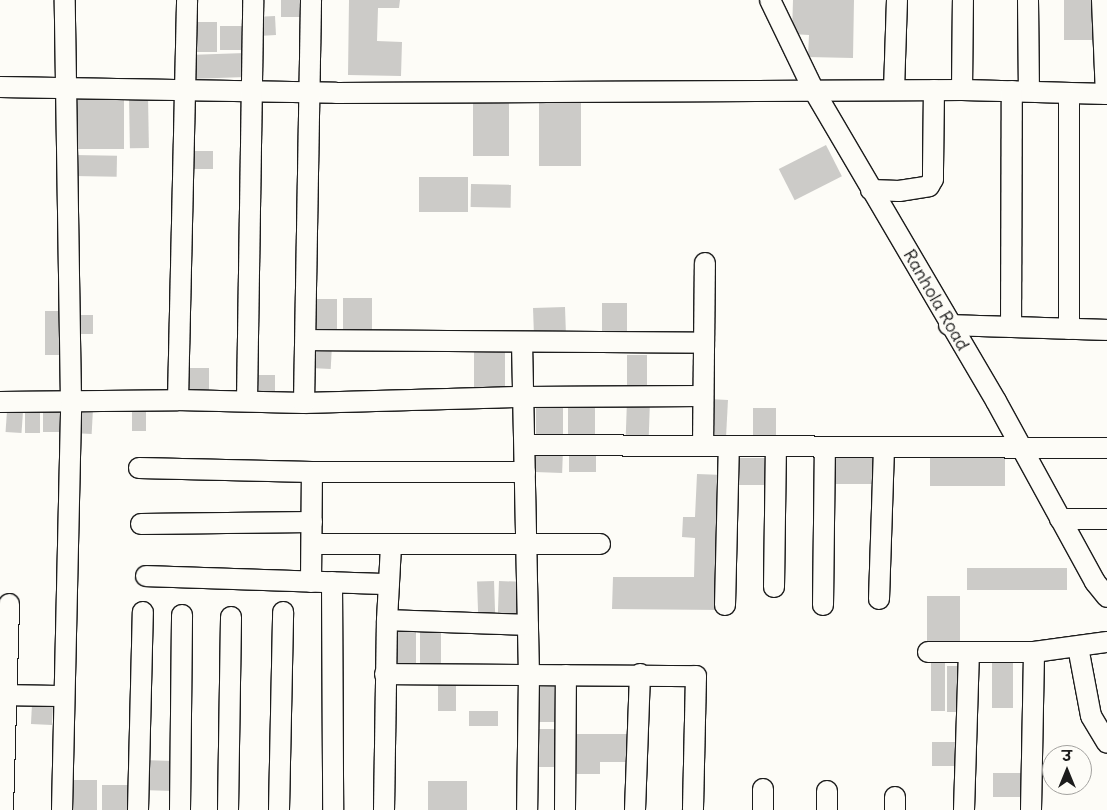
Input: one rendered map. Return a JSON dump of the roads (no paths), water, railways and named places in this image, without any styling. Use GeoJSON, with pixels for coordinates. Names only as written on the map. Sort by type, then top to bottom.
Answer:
{"type":"FeatureCollection","features":[{"type":"Feature","properties":{"kind":"street"},"geometry":{"type":"LineString","coordinates":[[62,810],[71,402],[65,0]]}},
{"type":"Feature","properties":{"kind":"street"},"geometry":{"type":"LineString","coordinates":[[178,400],[187,0]]}},
{"type":"Feature","properties":{"kind":"street"},"geometry":{"type":"LineString","coordinates":[[247,400],[253,0]]}},
{"type":"Feature","properties":{"kind":"street"},"geometry":{"type":"LineString","coordinates":[[304,403],[311,0]]}},
{"type":"Feature","properties":{"kind":"street","name":"Ranhola Road"},"geometry":{"type":"LineString","coordinates":[[770,0],[813,89],[996,401],[1060,519],[1103,587]]}},
{"type":"Feature","properties":{"kind":"street"},"geometry":{"type":"LineString","coordinates":[[894,90],[897,0]]}},
{"type":"Feature","properties":{"kind":"street"},"geometry":{"type":"LineString","coordinates":[[962,90],[963,0]]}},
{"type":"Feature","properties":{"kind":"street"},"geometry":{"type":"LineString","coordinates":[[1011,327],[1021,91],[1028,0]]}},
{"type":"Feature","properties":{"kind":"street"},"geometry":{"type":"LineString","coordinates":[[0,87],[251,92],[813,89],[1021,91],[1106,94],[1102,0]]}},
{"type":"Feature","properties":{"kind":"street"},"geometry":{"type":"LineString","coordinates":[[871,190],[899,191],[929,186],[933,179],[934,90]]}},
{"type":"Feature","properties":{"kind":"street"},"geometry":{"type":"LineString","coordinates":[[1069,93],[1069,329]]}},
{"type":"Feature","properties":{"kind":"street"},"geometry":{"type":"LineString","coordinates":[[703,446],[705,263]]}},
{"type":"Feature","properties":{"kind":"street"},"geometry":{"type":"LineString","coordinates":[[950,325],[1107,330]]}},
{"type":"Feature","properties":{"kind":"street"},"geometry":{"type":"LineString","coordinates":[[306,340],[704,343]]}},
{"type":"Feature","properties":{"kind":"street"},"geometry":{"type":"LineString","coordinates":[[522,342],[529,675],[527,810]]}},
{"type":"Feature","properties":{"kind":"street"},"geometry":{"type":"LineString","coordinates":[[0,402],[247,400],[304,403],[524,397],[704,396]]}},
{"type":"Feature","properties":{"kind":"street"},"geometry":{"type":"LineString","coordinates":[[525,445],[1107,448]]}},
{"type":"Feature","properties":{"kind":"street"},"geometry":{"type":"LineString","coordinates":[[725,605],[728,446]]}},
{"type":"Feature","properties":{"kind":"street"},"geometry":{"type":"LineString","coordinates":[[774,588],[776,447]]}},
{"type":"Feature","properties":{"kind":"street"},"geometry":{"type":"LineString","coordinates":[[824,605],[825,448]]}},
{"type":"Feature","properties":{"kind":"street"},"geometry":{"type":"LineString","coordinates":[[879,599],[884,448]]}},
{"type":"Feature","properties":{"kind":"street"},"geometry":{"type":"LineString","coordinates":[[139,468],[312,472],[525,472]]}},
{"type":"Feature","properties":{"kind":"street"},"geometry":{"type":"LineString","coordinates":[[311,582],[312,472]]}},
{"type":"Feature","properties":{"kind":"street"},"geometry":{"type":"LineString","coordinates":[[1060,519],[1107,519]]}},
{"type":"Feature","properties":{"kind":"street"},"geometry":{"type":"LineString","coordinates":[[140,524],[312,522]]}},
{"type":"Feature","properties":{"kind":"street"},"geometry":{"type":"LineString","coordinates":[[312,544],[600,544]]}},
{"type":"Feature","properties":{"kind":"street"},"geometry":{"type":"LineString","coordinates":[[384,810],[385,674],[391,545]]}},
{"type":"Feature","properties":{"kind":"street"},"geometry":{"type":"LineString","coordinates":[[146,576],[389,584]]}},
{"type":"Feature","properties":{"kind":"street"},"geometry":{"type":"LineString","coordinates":[[332,582],[333,810]]}},
{"type":"Feature","properties":{"kind":"street"},"geometry":{"type":"LineString","coordinates":[[3,810],[3,695],[9,604]]}},
{"type":"Feature","properties":{"kind":"street"},"geometry":{"type":"LineString","coordinates":[[138,810],[143,612]]}},
{"type":"Feature","properties":{"kind":"street"},"geometry":{"type":"LineString","coordinates":[[279,810],[283,612]]}},
{"type":"Feature","properties":{"kind":"street"},"geometry":{"type":"LineString","coordinates":[[180,810],[182,615]]}},
{"type":"Feature","properties":{"kind":"street"},"geometry":{"type":"LineString","coordinates":[[228,810],[231,617]]}},
{"type":"Feature","properties":{"kind":"street"},"geometry":{"type":"LineString","coordinates":[[387,620],[528,625]]}},
{"type":"Feature","properties":{"kind":"street"},"geometry":{"type":"LineString","coordinates":[[928,652],[1034,652],[1107,642]]}},
{"type":"Feature","properties":{"kind":"street"},"geometry":{"type":"LineString","coordinates":[[1078,647],[1091,716],[1107,743]]}},
{"type":"Feature","properties":{"kind":"street"},"geometry":{"type":"LineString","coordinates":[[964,810],[969,652]]}},
{"type":"Feature","properties":{"kind":"street"},"geometry":{"type":"LineString","coordinates":[[1031,810],[1034,652]]}},
{"type":"Feature","properties":{"kind":"street"},"geometry":{"type":"LineString","coordinates":[[385,674],[640,674],[696,676],[693,810]]}},
{"type":"Feature","properties":{"kind":"street"},"geometry":{"type":"LineString","coordinates":[[635,810],[640,674]]}},
{"type":"Feature","properties":{"kind":"street"},"geometry":{"type":"LineString","coordinates":[[565,810],[566,675]]}},
{"type":"Feature","properties":{"kind":"street"},"geometry":{"type":"LineString","coordinates":[[3,695],[64,696]]}},
{"type":"Feature","properties":{"kind":"street"},"geometry":{"type":"LineString","coordinates":[[763,789],[763,810]]}}]}
